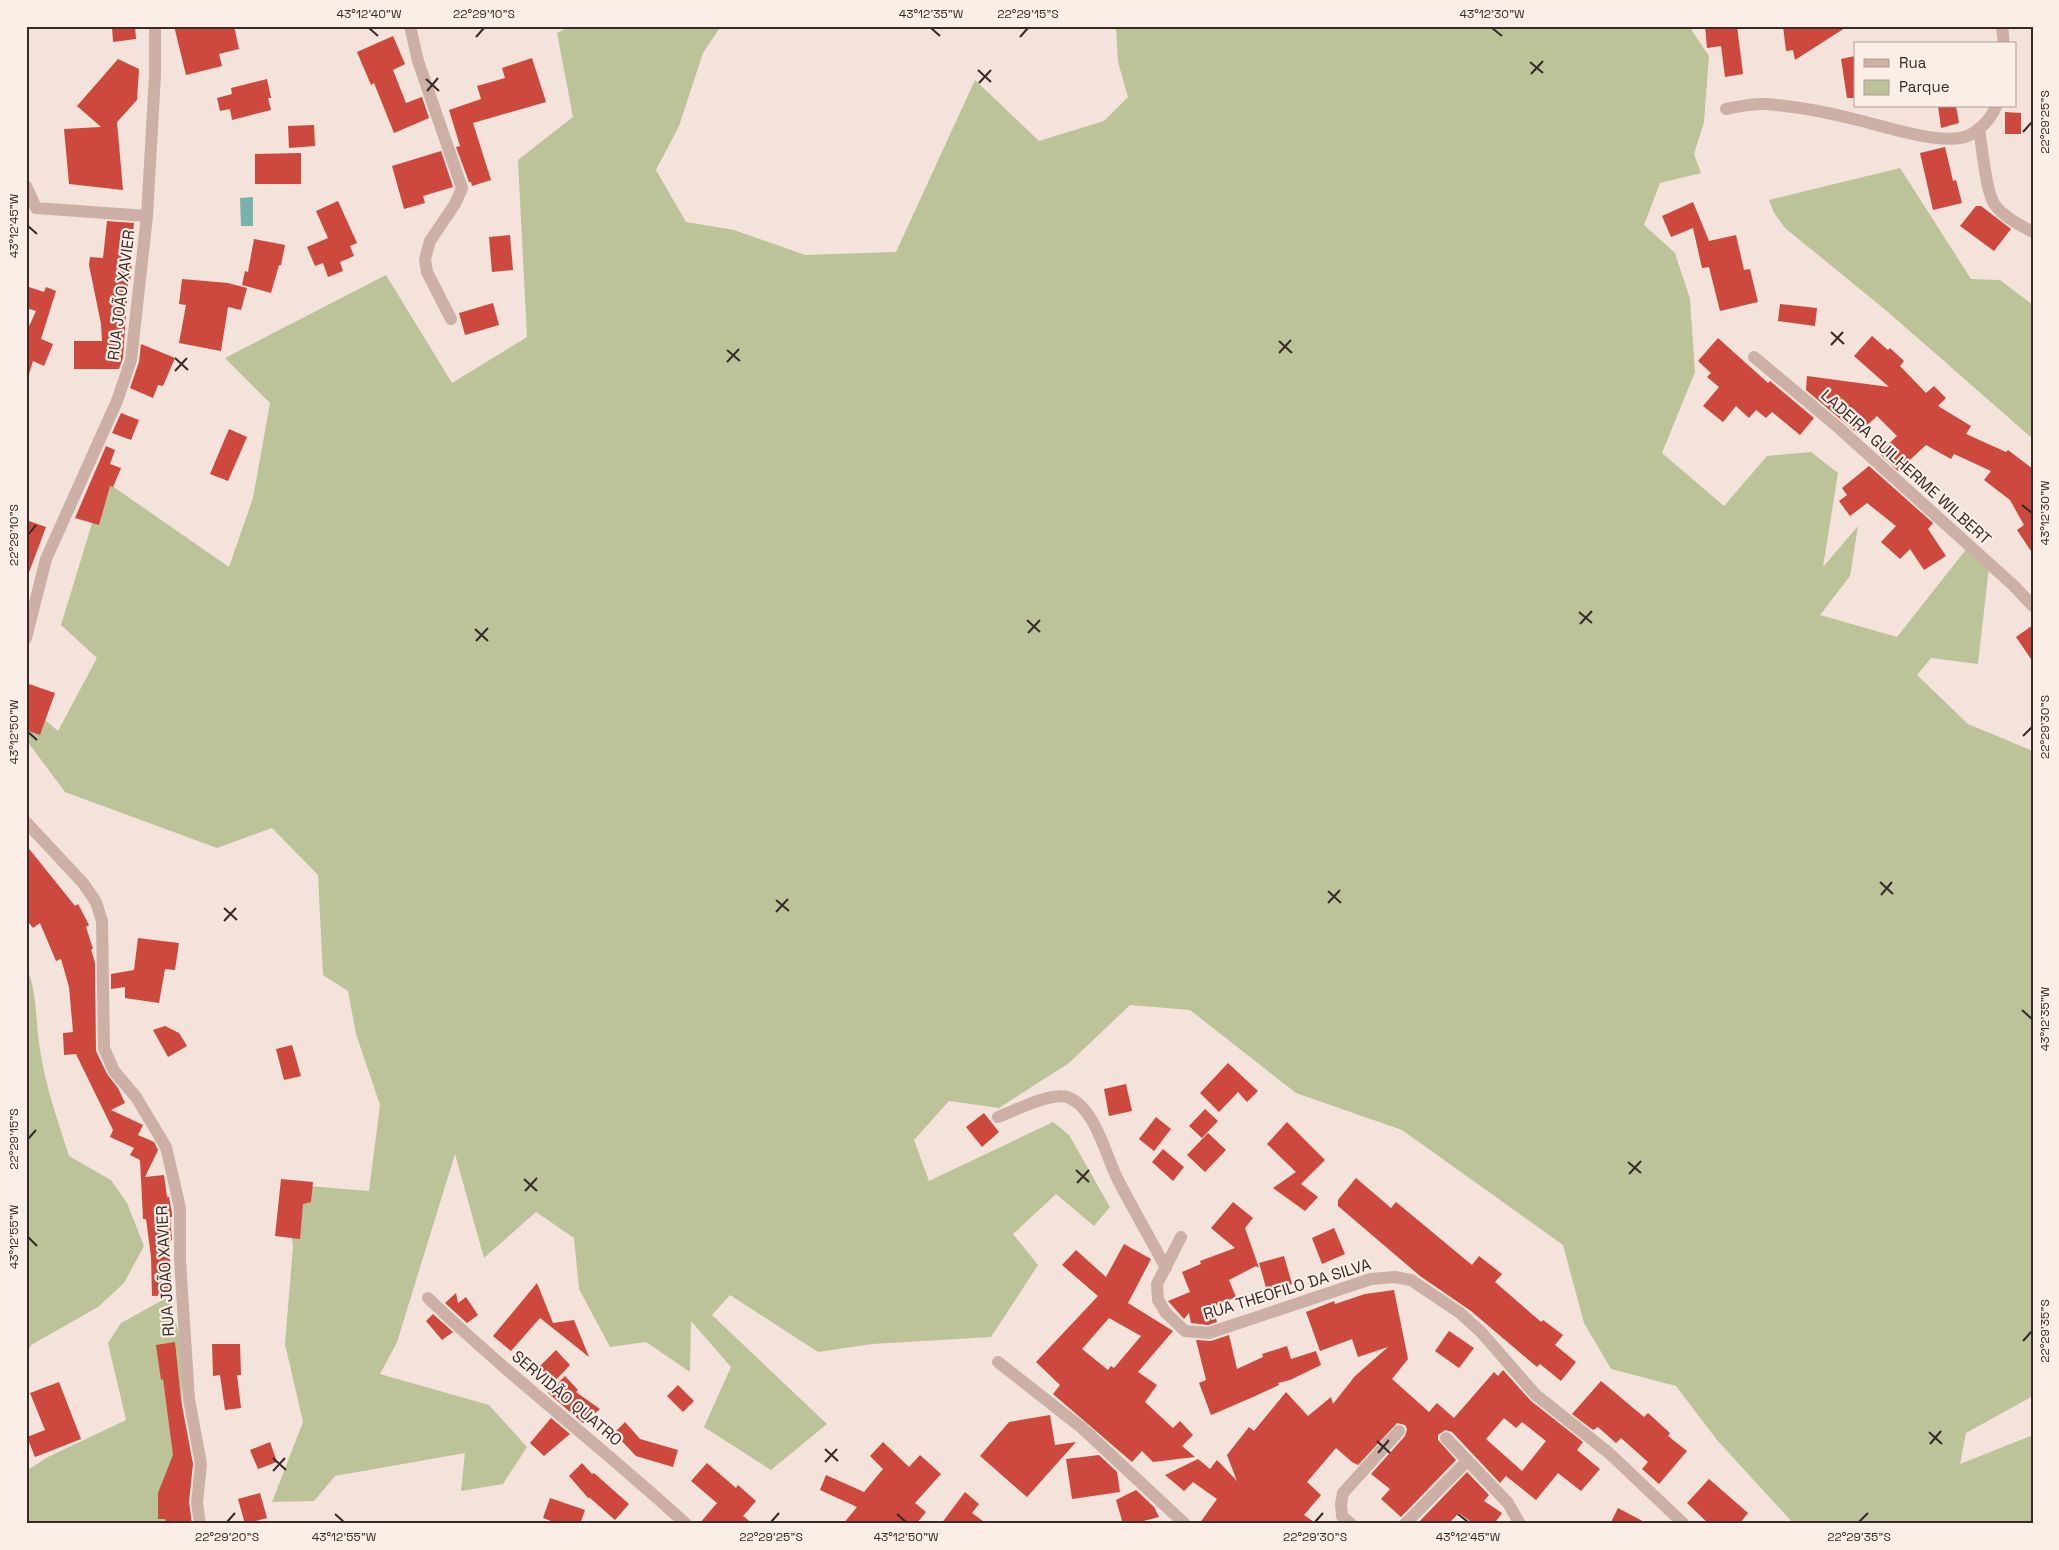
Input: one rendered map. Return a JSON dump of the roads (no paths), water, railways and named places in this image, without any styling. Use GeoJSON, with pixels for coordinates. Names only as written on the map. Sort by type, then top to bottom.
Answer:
{"type":"FeatureCollection","features":[{"type":"Feature","properties":{"kind":"street","name":"RUA JOÃO XAVIER"},"geometry":{"type":"LineString","coordinates":[[26,638],[46,558],[117,401],[131,360],[147,216],[156,26]]}},
{"type":"Feature","properties":{"kind":"street"},"geometry":{"type":"LineString","coordinates":[[410,26],[418,61],[462,188],[455,204],[430,241],[425,259],[427,272],[451,319]]}},
{"type":"Feature","properties":{"kind":"street"},"geometry":{"type":"LineString","coordinates":[[2002,26],[2004,42]]}},
{"type":"Feature","properties":{"kind":"street"},"geometry":{"type":"LineString","coordinates":[[1726,109],[1762,104],[1802,109],[1860,120],[1902,132],[1942,138],[1962,138],[1979,129],[1995,108]]}},
{"type":"Feature","properties":{"kind":"street"},"geometry":{"type":"LineString","coordinates":[[1979,129],[1989,192],[1994,205],[2011,219],[2033,232]]}},
{"type":"Feature","properties":{"kind":"street"},"geometry":{"type":"LineString","coordinates":[[26,186],[36,208],[147,216]]}},
{"type":"Feature","properties":{"kind":"street","name":"LADEIRA GUILHERME WILBERT"},"geometry":{"type":"LineString","coordinates":[[1754,357],[1839,428],[2033,606]]}},
{"type":"Feature","properties":{"kind":"street","name":"RUA JOÃO XAVIER"},"geometry":{"type":"LineString","coordinates":[[26,822],[83,883],[96,902],[102,921],[104,1048],[114,1071],[136,1097],[166,1147],[180,1208],[180,1260],[189,1399],[201,1464],[196,1503],[200,1524]]}},
{"type":"Feature","properties":{"kind":"street"},"geometry":{"type":"LineString","coordinates":[[998,1117],[1054,1096],[1066,1097],[1078,1103],[1101,1134],[1117,1178],[1166,1268]]}},
{"type":"Feature","properties":{"kind":"street","name":"RUA THEOFILO DA SILVA"},"geometry":{"type":"LineString","coordinates":[[1181,1237],[1157,1284],[1158,1300],[1166,1313],[1186,1331],[1209,1333],[1371,1279],[1395,1277],[1411,1280],[1460,1313],[1481,1332],[1536,1395],[1609,1452],[1684,1524]]}},
{"type":"Feature","properties":{"kind":"street","name":"SERVIDÃO QUATRO"},"geometry":{"type":"LineString","coordinates":[[428,1298],[483,1349],[626,1469],[686,1524]]}},
{"type":"Feature","properties":{"kind":"street"},"geometry":{"type":"LineString","coordinates":[[998,1362],[1082,1428],[1185,1524]]}},
{"type":"Feature","properties":{"kind":"street"},"geometry":{"type":"LineString","coordinates":[[1351,1524],[1342,1516],[1341,1504],[1343,1493],[1399,1431]]}},
{"type":"Feature","properties":{"kind":"street"},"geometry":{"type":"LineString","coordinates":[[1446,1438],[1508,1503],[1520,1524]]}},
{"type":"Feature","properties":{"kind":"street"},"geometry":{"type":"LineString","coordinates":[[1405,1524],[1467,1461]]}},
{"type":"Feature","properties":{"kind":"water"},"geometry":{"type":"Polygon","coordinates":[[[253,197],[253,226],[241,226],[240,198],[253,197]]]}}]}
